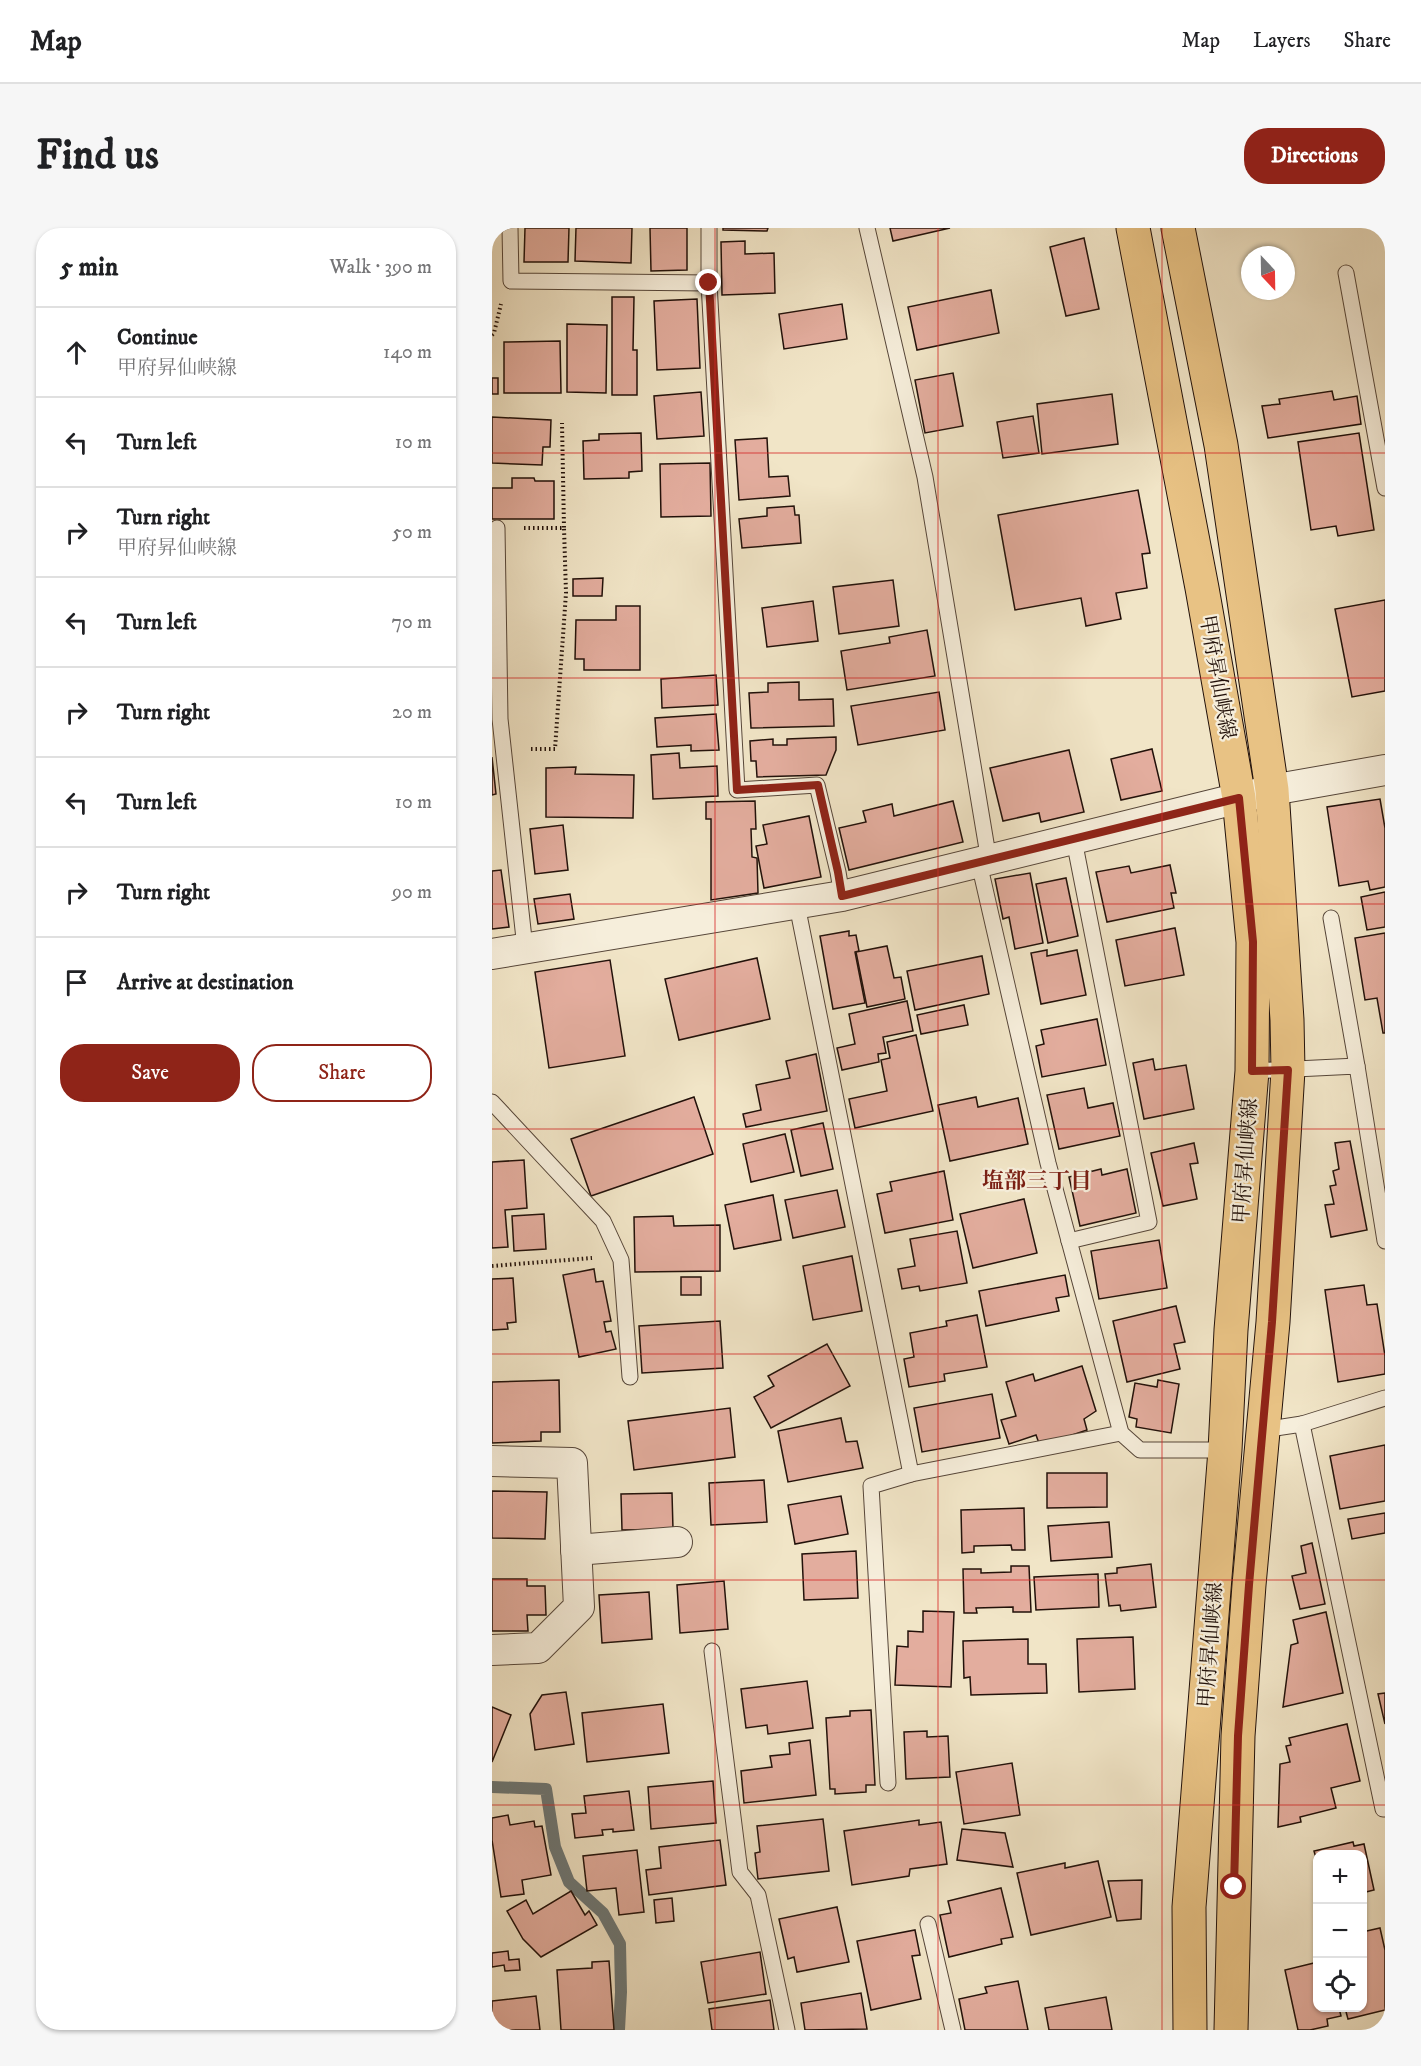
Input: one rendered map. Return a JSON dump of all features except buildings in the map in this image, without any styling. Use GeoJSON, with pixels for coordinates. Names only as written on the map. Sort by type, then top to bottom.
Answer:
{"type":"FeatureCollection","features":[{"type":"Feature","properties":{"kind":"main road","name":"甲府昇仙峡線"},"geometry":{"type":"LineString","coordinates":[[1132,228],[1202,588],[1239,798],[1253,942],[1252,1071],[1189,1907],[1190,2030]]}},
{"type":"Feature","properties":{"kind":"main road","name":"甲府昇仙峡線"},"geometry":{"type":"LineString","coordinates":[[1178,228],[1221,445],[1272,790],[1287,1020],[1288,1070],[1272,1322],[1238,1736],[1231,2030]]}},
{"type":"Feature","properties":{"kind":"street"},"geometry":{"type":"LineString","coordinates":[[492,954],[842,896],[1272,790],[1385,770]]}},
{"type":"Feature","properties":{"kind":"street"},"geometry":{"type":"LineString","coordinates":[[492,1461],[572,1462],[579,1606],[538,1648],[492,1650]]}},
{"type":"Feature","properties":{"kind":"street"},"geometry":{"type":"LineString","coordinates":[[576,1550],[677,1542]]}},
{"type":"Feature","properties":{"kind":"lane"},"geometry":{"type":"LineString","coordinates":[[510,228],[511,281],[709,283]]}},
{"type":"Feature","properties":{"kind":"lane"},"geometry":{"type":"LineString","coordinates":[[709,228],[709,283],[737,790],[818,785],[842,896]]}},
{"type":"Feature","properties":{"kind":"lane"},"geometry":{"type":"LineString","coordinates":[[867,228],[925,477],[984,862],[1015,1026],[1048,1163],[1121,1433],[1140,1450],[1225,1450]]}},
{"type":"Feature","properties":{"kind":"lane"},"geometry":{"type":"LineString","coordinates":[[1346,273],[1385,488]]}},
{"type":"Feature","properties":{"kind":"lane"},"geometry":{"type":"LineString","coordinates":[[497,528],[500,719],[525,948]]}},
{"type":"Feature","properties":{"kind":"lane"},"geometry":{"type":"LineString","coordinates":[[1069,1241],[1149,1222],[1074,840]]}},
{"type":"Feature","properties":{"kind":"lane"},"geometry":{"type":"LineString","coordinates":[[797,905],[911,1474]]}},
{"type":"Feature","properties":{"kind":"lane"},"geometry":{"type":"LineString","coordinates":[[1331,918],[1385,1241]]}},
{"type":"Feature","properties":{"kind":"lane"},"geometry":{"type":"LineString","coordinates":[[1252,1071],[1357,1066]]}},
{"type":"Feature","properties":{"kind":"lane"},"geometry":{"type":"LineString","coordinates":[[492,1102],[603,1221],[620,1256],[630,1377]]}},
{"type":"Feature","properties":{"kind":"lane"},"geometry":{"type":"LineString","coordinates":[[1263,1430],[1302,1424],[1385,1398]]}},
{"type":"Feature","properties":{"kind":"lane"},"geometry":{"type":"LineString","coordinates":[[1302,1424],[1383,1809],[1385,1809]]}},
{"type":"Feature","properties":{"kind":"lane"},"geometry":{"type":"LineString","coordinates":[[888,1783],[871,1486],[911,1474],[1121,1433]]}},
{"type":"Feature","properties":{"kind":"lane"},"geometry":{"type":"LineString","coordinates":[[712,1651],[740,1872],[758,1895],[787,2030]]}},
{"type":"Feature","properties":{"kind":"lane"},"geometry":{"type":"LineString","coordinates":[[928,1924],[953,2030]]}},
{"type":"Feature","properties":{"kind":"path"},"geometry":{"type":"LineString","coordinates":[[504,749],[555,749],[566,593],[562,423]]}},
{"type":"Feature","properties":{"kind":"path"},"geometry":{"type":"LineString","coordinates":[[497,528],[564,528]]}},
{"type":"Feature","properties":{"kind":"path"},"geometry":{"type":"LineString","coordinates":[[492,1266],[620,1256]]}},
{"type":"Feature","properties":{"kind":"waterway"},"geometry":{"type":"LineString","coordinates":[[492,1787],[546,1789],[555,1847],[569,1882],[603,1913],[620,1944],[619,2030]]}},
{"type":"Feature","properties":{"kind":"district","name":"塩部三丁目"},"geometry":{"type":"Point","coordinates":[1037,1180]}},
{"type":"Feature","properties":{"kind":"route"},"geometry":{"type":"LineString","coordinates":[[709,283],[737,790],[818,785],[842,896],[1239,798],[1253,942],[1252,1071],[1288,1070],[1272,1322],[1238,1736],[1234,1887]]}}]}
